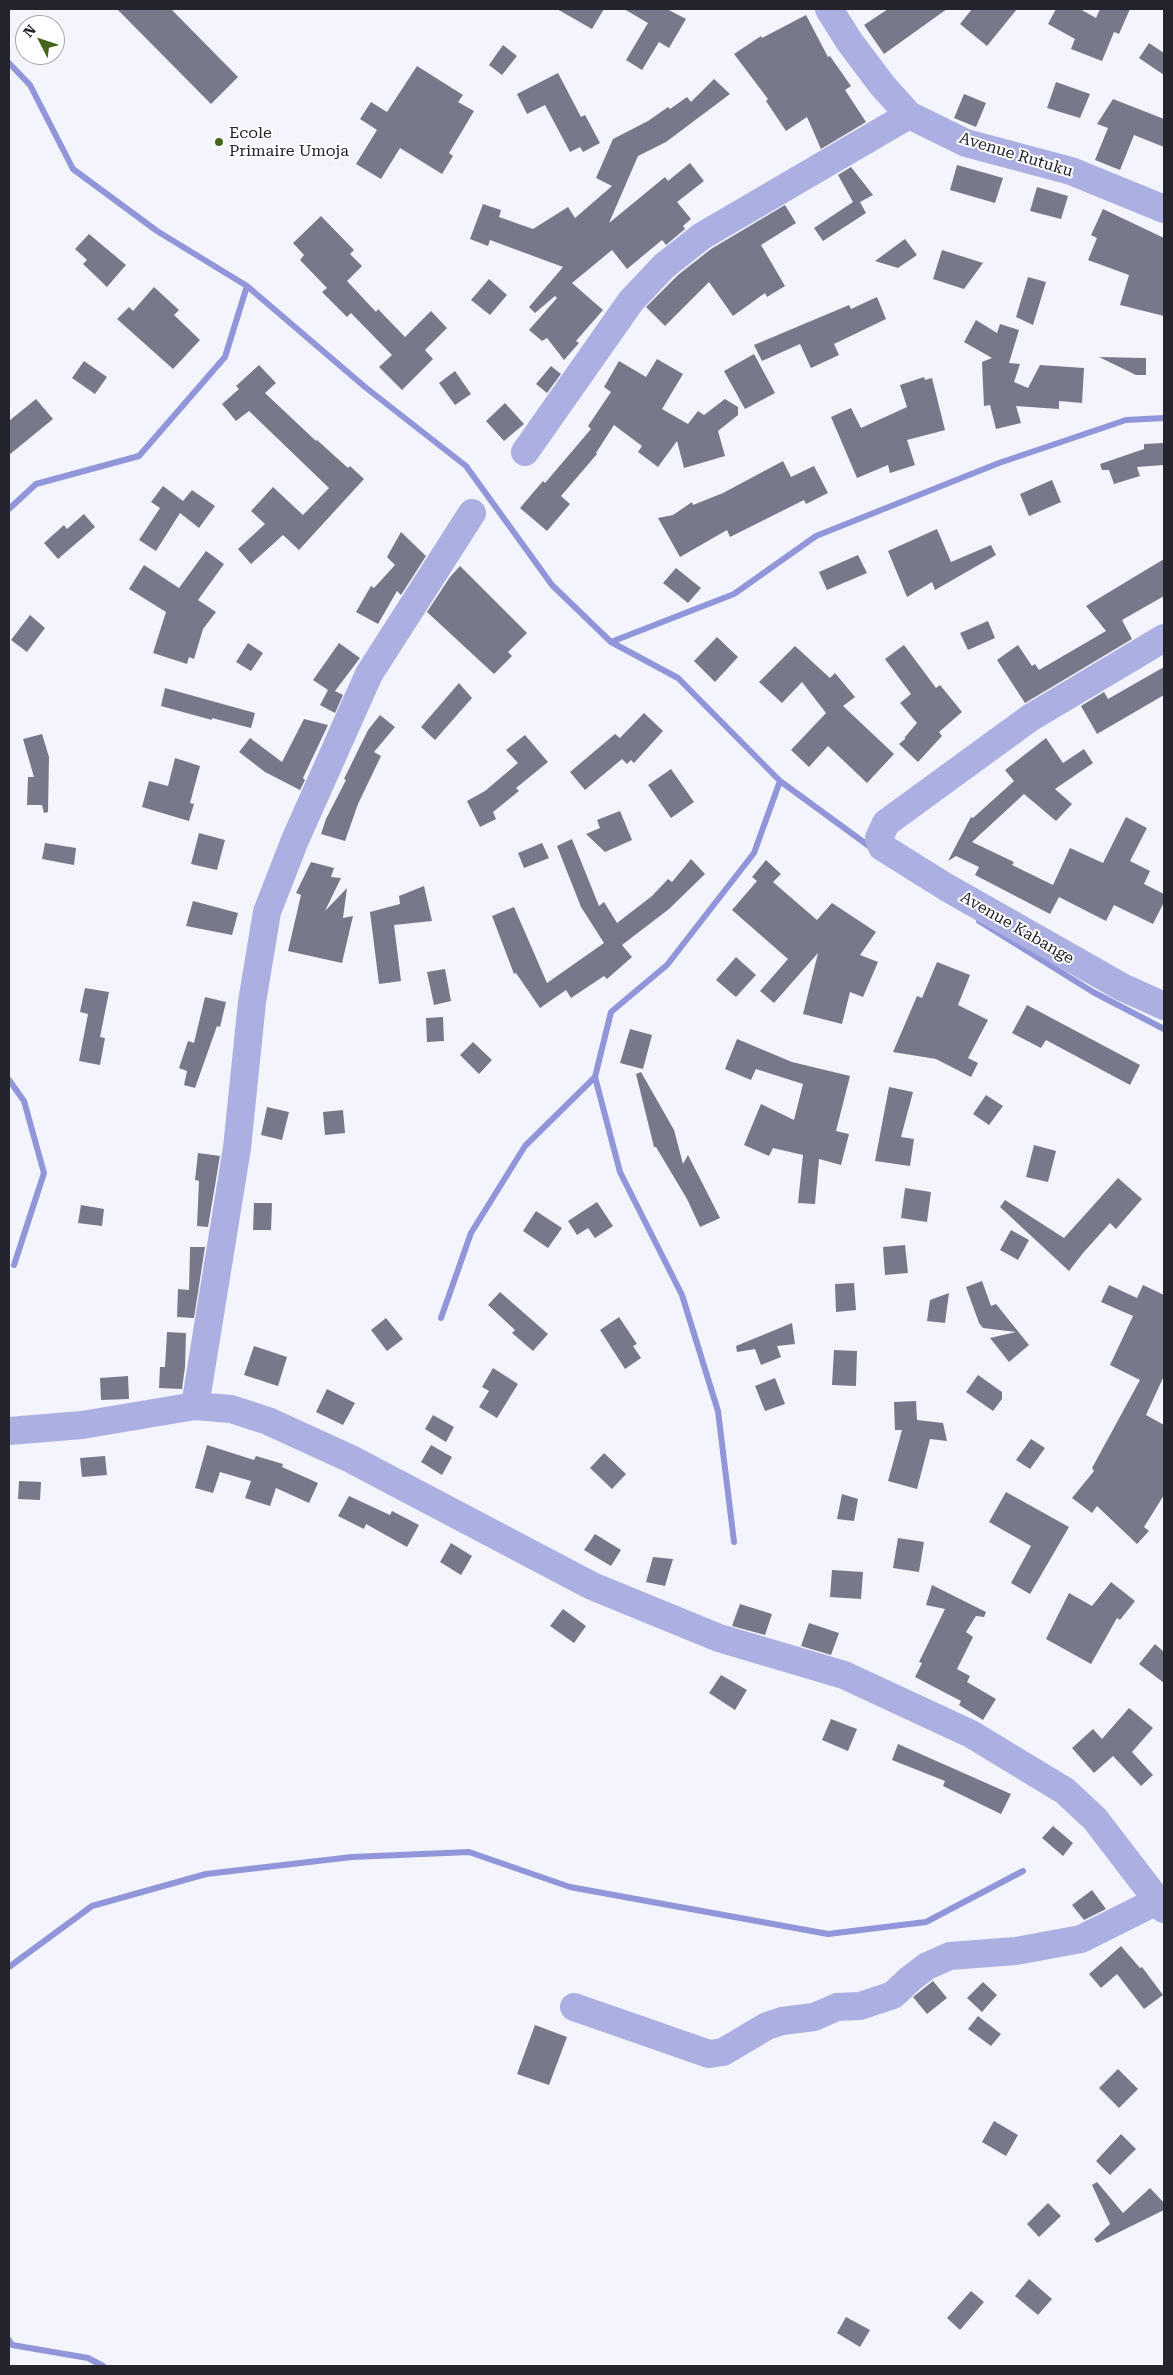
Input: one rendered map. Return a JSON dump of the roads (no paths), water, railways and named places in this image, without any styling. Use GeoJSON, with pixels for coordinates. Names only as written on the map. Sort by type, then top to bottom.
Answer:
{"type":"FeatureCollection","features":[{"type":"Feature","properties":{"kind":"street","name":"Avenue Rutuku"},"geometry":{"type":"LineString","coordinates":[[829,9],[849,41],[882,85],[909,115],[966,143],[1071,171],[1164,209]]}},
{"type":"Feature","properties":{"kind":"street"},"geometry":{"type":"LineString","coordinates":[[525,452],[631,301],[664,266],[702,236],[909,115]]}},
{"type":"Feature","properties":{"kind":"street"},"geometry":{"type":"LineString","coordinates":[[195,1406],[237,1148],[252,1002],[267,912],[295,840],[369,674],[472,513]]}},
{"type":"Feature","properties":{"kind":"street","name":"Avenue Kabange"},"geometry":{"type":"LineString","coordinates":[[1164,638],[1030,718],[886,823],[879,838],[882,847],[946,888],[1122,987],[1164,1006]]}},
{"type":"Feature","properties":{"kind":"street"},"geometry":{"type":"LineString","coordinates":[[9,1431],[82,1425],[195,1406],[231,1409],[302,1435],[592,1586],[719,1638],[844,1675],[971,1734],[1065,1791],[1095,1819],[1161,1905],[1081,1939],[1016,1950],[950,1956],[927,1966],[910,1978],[893,1995],[860,2006],[837,2007],[814,2017],[782,2021],[767,2026],[723,2052],[709,2054],[574,2007]]}},
{"type":"Feature","properties":{"kind":"waterway"},"geometry":{"type":"LineString","coordinates":[[9,63],[30,85],[73,169],[157,231],[247,286],[365,387],[466,466],[552,585],[611,642],[678,678],[780,781],[873,849]]}},
{"type":"Feature","properties":{"kind":"waterway"},"geometry":{"type":"LineString","coordinates":[[9,509],[36,484],[139,456],[225,357],[247,286]]}},
{"type":"Feature","properties":{"kind":"waterway"},"geometry":{"type":"LineString","coordinates":[[611,642],[734,594],[816,536],[999,463],[1126,420],[1164,418]]}},
{"type":"Feature","properties":{"kind":"waterway"},"geometry":{"type":"LineString","coordinates":[[734,1542],[718,1411],[682,1295],[620,1172],[595,1077],[611,1012],[667,965],[754,853],[780,781]]}},
{"type":"Feature","properties":{"kind":"waterway"},"geometry":{"type":"LineString","coordinates":[[979,921],[1093,992],[1164,1029]]}},
{"type":"Feature","properties":{"kind":"waterway"},"geometry":{"type":"LineString","coordinates":[[441,1318],[471,1233],[525,1146],[595,1077]]}},
{"type":"Feature","properties":{"kind":"waterway"},"geometry":{"type":"LineString","coordinates":[[9,1080],[24,1101],[44,1173],[14,1265]]}},
{"type":"Feature","properties":{"kind":"waterway"},"geometry":{"type":"LineString","coordinates":[[9,1967],[92,1906],[206,1874],[352,1857],[469,1852],[570,1887],[828,1934],[926,1922],[1023,1871]]}},
{"type":"Feature","properties":{"kind":"waterway"},"geometry":{"type":"LineString","coordinates":[[9,2340],[12,2345],[88,2358],[103,2366]]}},
{"type":"Feature","properties":{"kind":"place","name":"Ecole Primaire Umoja"},"geometry":{"type":"Point","coordinates":[219,142]}}]}
